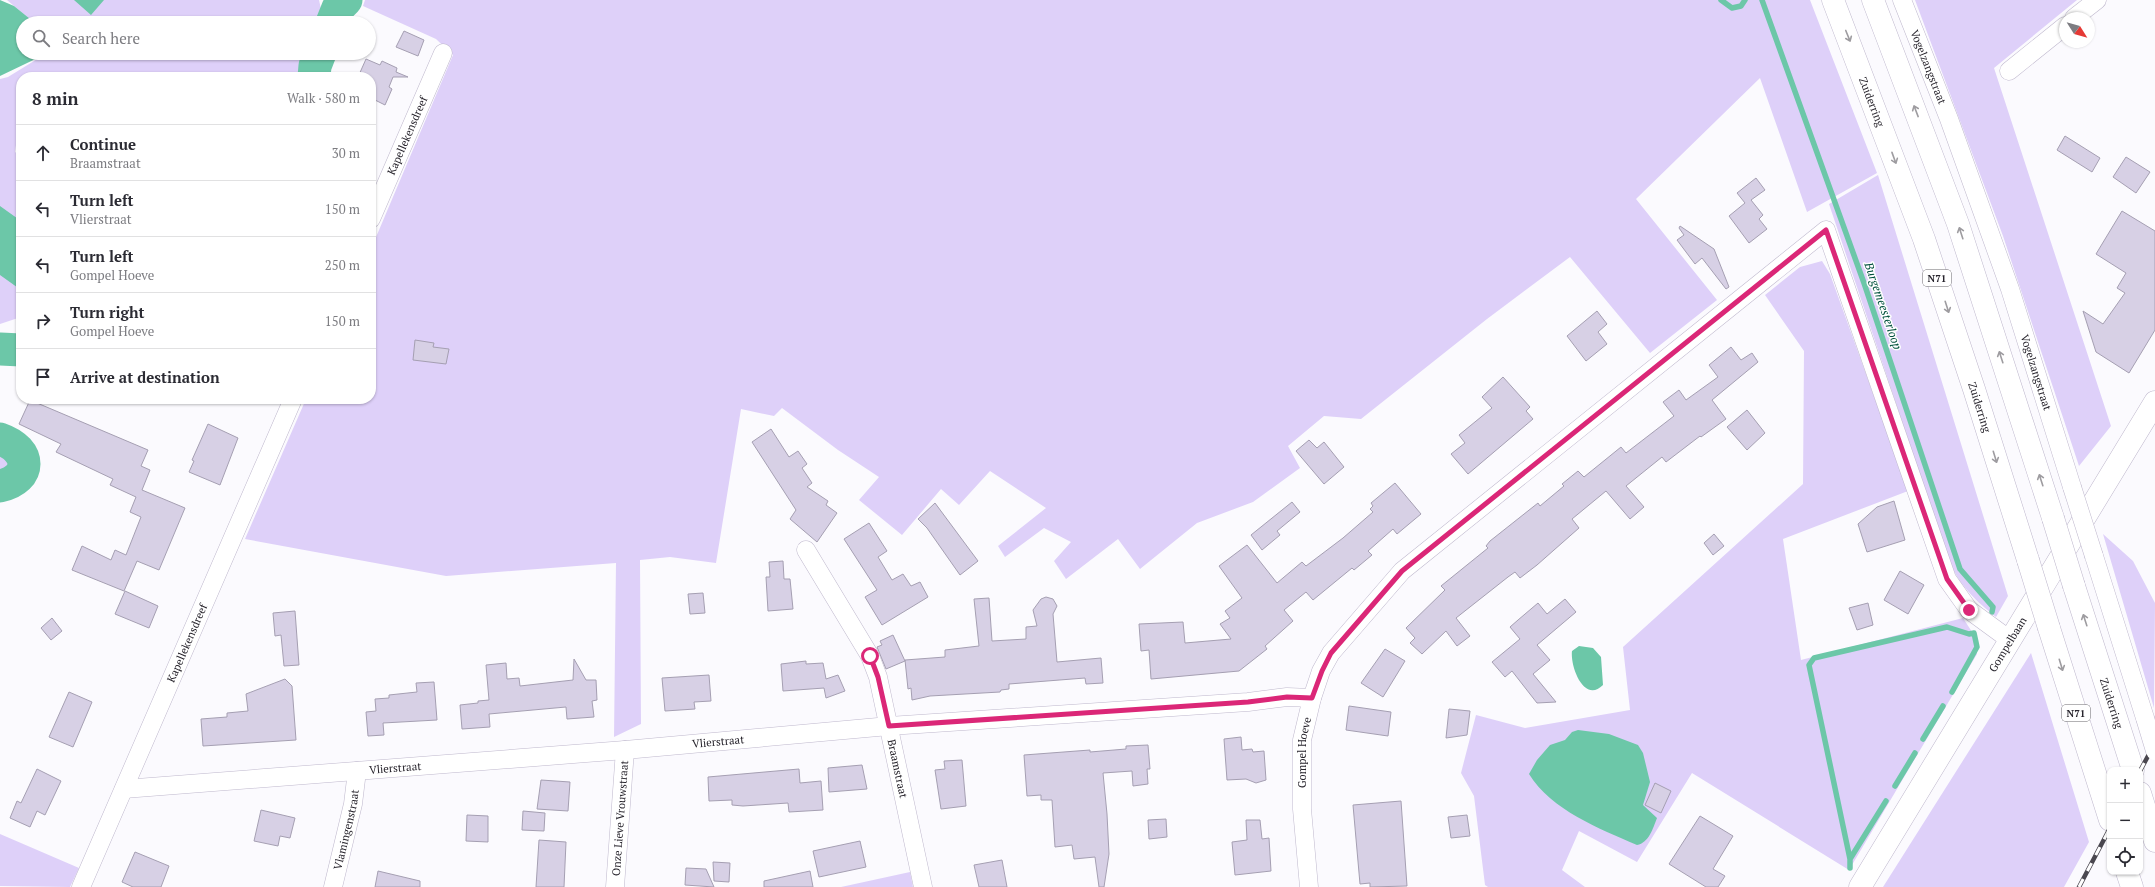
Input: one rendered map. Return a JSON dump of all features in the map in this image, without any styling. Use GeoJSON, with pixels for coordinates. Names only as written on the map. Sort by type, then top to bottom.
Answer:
{"type":"FeatureCollection","features":[{"type":"Feature","properties":{"kind":"main road","name":"Zuiderring"},"geometry":{"type":"LineString","coordinates":[[1834,0],[1924,239],[1974,389],[2107,812]]}},
{"type":"Feature","properties":{"kind":"main road","name":"Zuiderring"},"geometry":{"type":"LineString","coordinates":[[1873,0],[1958,224],[2130,760]]}},
{"type":"Feature","properties":{"kind":"main road","name":"Gompelbaan"},"geometry":{"type":"LineString","coordinates":[[1860,887],[2155,402]]}},
{"type":"Feature","properties":{"kind":"main road"},"geometry":{"type":"LineString","coordinates":[[2143,803],[2152,832]]}},
{"type":"Feature","properties":{"kind":"main road"},"geometry":{"type":"LineString","coordinates":[[2128,875],[2132,887]]}},
{"type":"Feature","properties":{"kind":"street","name":"Vogelzangstraat"},"geometry":{"type":"LineString","coordinates":[[1902,0],[1950,120],[2010,290],[2155,750]]}},
{"type":"Feature","properties":{"kind":"street"},"geometry":{"type":"LineString","coordinates":[[2082,12],[2097,0]]}},
{"type":"Feature","properties":{"kind":"street"},"geometry":{"type":"LineString","coordinates":[[2009,72],[2059,31]]}},
{"type":"Feature","properties":{"kind":"street","name":"Kapellekensdreef"},"geometry":{"type":"LineString","coordinates":[[376,207],[443,53]]}},
{"type":"Feature","properties":{"kind":"street","name":"Gompel Hoeve"},"geometry":{"type":"LineString","coordinates":[[1309,887],[1302,809],[1302,740],[1312,698],[1322,671],[1331,653],[1402,571],[1826,230],[1947,579],[1969,610],[2010,640]]}},
{"type":"Feature","properties":{"kind":"street","name":"Kapellekensdreef"},"geometry":{"type":"LineString","coordinates":[[81,887],[291,404]]}},
{"type":"Feature","properties":{"kind":"street","name":"Braamstraat"},"geometry":{"type":"LineString","coordinates":[[806,550],[870,656],[878,677],[923,887]]}},
{"type":"Feature","properties":{"kind":"street","name":"Vlierstraat"},"geometry":{"type":"LineString","coordinates":[[124,789],[625,750],[889,726],[1248,702],[1287,697],[1312,698]]}},
{"type":"Feature","properties":{"kind":"street","name":"Onze Lieve Vrouwstraat"},"geometry":{"type":"LineString","coordinates":[[615,887],[625,750]]}},
{"type":"Feature","properties":{"kind":"street","name":"Vlamingenstraat"},"geometry":{"type":"LineString","coordinates":[[333,887],[353,804],[357,771]]}},
{"type":"Feature","properties":{"kind":"shaded area"},"geometry":{"type":"Polygon","coordinates":[[[0,0],[14,6],[26,16],[16,16],[16,60],[33,60],[0,76],[0,0]]]}},
{"type":"Feature","properties":{"kind":"shaded area"},"geometry":{"type":"Polygon","coordinates":[[[7,0],[319,0],[321,9],[318,16],[26,16],[7,0]]]}},
{"type":"Feature","properties":{"kind":"shaded area"},"geometry":{"type":"Polygon","coordinates":[[[74,0],[104,0],[91,15],[74,0]]]}},
{"type":"Feature","properties":{"kind":"shaded area"},"geometry":{"type":"Polygon","coordinates":[[[365,0],[1810,0],[1877,173],[1807,212],[1760,78],[1636,199],[1717,300],[1650,353],[1570,257],[1487,319],[1361,419],[1324,416],[1288,446],[1300,468],[1253,502],[1197,523],[1140,569],[1118,539],[1066,579],[1054,561],[1071,542],[1044,528],[1005,557],[998,546],[1046,508],[990,471],[959,505],[941,489],[902,535],[859,500],[879,477],[838,450],[782,408],[774,416],[741,409],[716,563],[670,557],[640,560],[641,724],[614,737],[616,563],[446,576],[245,539],[304,404],[376,404],[376,237],[453,55],[436,39],[363,6],[365,0]]]}},
{"type":"Feature","properties":{"kind":"shaded area"},"geometry":{"type":"Polygon","coordinates":[[[1915,0],[2077,0],[2062,12],[2059,12],[2059,15],[1994,68],[2111,426],[2079,466],[2003,236],[1915,0]]]}},
{"type":"Feature","properties":{"kind":"shaded area"},"geometry":{"type":"Polygon","coordinates":[[[36,60],[302,60],[298,72],[16,72],[36,60]]]}},
{"type":"Feature","properties":{"kind":"shaded area"},"geometry":{"type":"Polygon","coordinates":[[[16,72],[16,319],[0,324],[0,79],[8,77],[16,72]]]}},
{"type":"Feature","properties":{"kind":"shaded area"},"geometry":{"type":"Polygon","coordinates":[[[1878,175],[2008,596],[1996,617],[1970,594],[1959,580],[1950,564],[1829,204],[1878,175]]]}},
{"type":"Feature","properties":{"kind":"shaded area"},"geometry":{"type":"Polygon","coordinates":[[[0,206],[16,217],[16,286],[0,275],[0,206]]]}},
{"type":"Feature","properties":{"kind":"shaded area"},"geometry":{"type":"Polygon","coordinates":[[[1822,261],[1830,274],[1908,491],[1783,539],[1801,660],[1963,618],[1974,635],[1977,654],[1849,870],[1692,773],[1637,862],[1579,831],[1562,870],[1585,887],[1488,887],[1485,885],[1474,796],[1461,773],[1476,715],[1525,728],[1630,710],[1623,647],[1803,484],[1804,351],[1765,295],[1800,267],[1822,261]]]}},
{"type":"Feature","properties":{"kind":"shaded area"},"geometry":{"type":"Polygon","coordinates":[[[0,449],[4,450],[10,459],[10,466],[0,475],[0,449]]]}},
{"type":"Feature","properties":{"kind":"shaded area"},"geometry":{"type":"Polygon","coordinates":[[[2103,534],[2133,561],[2155,603],[2154,708],[2103,534]]]}},
{"type":"Feature","properties":{"kind":"shaded area"},"geometry":{"type":"Polygon","coordinates":[[[1579,646],[1593,648],[1601,657],[1603,685],[1596,690],[1590,690],[1584,687],[1576,673],[1573,665],[1572,651],[1579,646]]]}},
{"type":"Feature","properties":{"kind":"shaded area"},"geometry":{"type":"Polygon","coordinates":[[[2031,653],[2089,842],[2064,887],[1883,887],[2031,653]]]}},
{"type":"Feature","properties":{"kind":"shaded area"},"geometry":{"type":"Polygon","coordinates":[[[1578,730],[1609,734],[1638,745],[1643,753],[1650,782],[1643,805],[1657,818],[1648,838],[1641,844],[1637,845],[1577,817],[1550,798],[1538,787],[1529,774],[1537,760],[1550,745],[1565,740],[1572,732],[1578,730]]]}},
{"type":"Feature","properties":{"kind":"shaded area"},"geometry":{"type":"Polygon","coordinates":[[[0,834],[79,868],[70,887],[0,886],[0,834]]]}},
{"type":"Feature","properties":{"kind":"shaded area"},"geometry":{"type":"Polygon","coordinates":[[[910,872],[913,887],[841,887],[910,872]]]}},
{"type":"Feature","properties":{"kind":"building"},"geometry":{"type":"Polygon","coordinates":[[[404,31],[424,40],[418,56],[396,47],[404,31]]]}},
{"type":"Feature","properties":{"kind":"building"},"geometry":{"type":"Polygon","coordinates":[[[366,60],[380,65],[382,61],[397,68],[396,72],[408,77],[393,77],[389,87],[392,89],[385,105],[376,100],[376,72],[360,72],[366,60]]]}},
{"type":"Feature","properties":{"kind":"building"},"geometry":{"type":"Polygon","coordinates":[[[2065,136],[2100,158],[2092,172],[2057,150],[2065,136]]]}},
{"type":"Feature","properties":{"kind":"building"},"geometry":{"type":"Polygon","coordinates":[[[2126,157],[2150,172],[2136,193],[2113,177],[2126,157]]]}},
{"type":"Feature","properties":{"kind":"building"},"geometry":{"type":"Polygon","coordinates":[[[1756,178],[1765,190],[1751,200],[1763,215],[1759,219],[1767,229],[1749,243],[1729,216],[1745,203],[1737,193],[1756,178]]]}},
{"type":"Feature","properties":{"kind":"building"},"geometry":{"type":"Polygon","coordinates":[[[2122,211],[2155,231],[2155,330],[2129,373],[2096,352],[2083,311],[2103,324],[2125,293],[2117,288],[2126,273],[2096,254],[2122,211]]]}},
{"type":"Feature","properties":{"kind":"building"},"geometry":{"type":"Polygon","coordinates":[[[1680,226],[1714,249],[1729,287],[1726,289],[1702,258],[1695,264],[1677,240],[1684,235],[1679,228],[1680,226]]]}},
{"type":"Feature","properties":{"kind":"building"},"geometry":{"type":"Polygon","coordinates":[[[1597,311],[1607,324],[1598,332],[1607,344],[1586,361],[1567,336],[1597,311]]]}},
{"type":"Feature","properties":{"kind":"building"},"geometry":{"type":"Polygon","coordinates":[[[415,340],[434,343],[433,347],[449,349],[446,364],[413,360],[415,340]]]}},
{"type":"Feature","properties":{"kind":"building"},"geometry":{"type":"Polygon","coordinates":[[[1731,347],[1741,360],[1752,353],[1758,362],[1712,400],[1726,419],[1701,437],[1700,436],[1666,462],[1662,457],[1626,486],[1644,507],[1630,519],[1606,491],[1572,519],[1579,528],[1537,565],[1520,578],[1515,572],[1456,618],[1470,636],[1457,646],[1446,631],[1422,654],[1410,643],[1415,638],[1406,628],[1445,590],[1441,586],[1488,548],[1486,546],[1490,541],[1538,503],[1540,506],[1564,486],[1562,484],[1578,471],[1584,477],[1621,447],[1626,453],[1674,416],[1663,402],[1679,390],[1686,400],[1718,377],[1709,365],[1731,347]]]}},
{"type":"Feature","properties":{"kind":"building"},"geometry":{"type":"Polygon","coordinates":[[[1503,377],[1530,407],[1526,411],[1533,419],[1468,474],[1451,454],[1465,443],[1459,435],[1492,408],[1482,397],[1503,377]]]}},
{"type":"Feature","properties":{"kind":"building"},"geometry":{"type":"Polygon","coordinates":[[[28,404],[39,404],[148,450],[141,466],[150,470],[142,490],[185,508],[159,570],[137,561],[124,591],[72,570],[82,546],[111,560],[115,550],[126,555],[141,517],[130,512],[136,497],[110,485],[113,479],[56,452],[61,444],[19,424],[28,404]]]}},
{"type":"Feature","properties":{"kind":"building"},"geometry":{"type":"Polygon","coordinates":[[[1747,410],[1765,433],[1747,450],[1727,427],[1747,410]]]}},
{"type":"Feature","properties":{"kind":"building"},"geometry":{"type":"Polygon","coordinates":[[[208,424],[238,438],[220,485],[189,472],[194,461],[192,460],[208,424]]]}},
{"type":"Feature","properties":{"kind":"building"},"geometry":{"type":"Polygon","coordinates":[[[771,429],[789,457],[798,451],[807,464],[802,468],[812,483],[807,487],[828,501],[826,505],[837,513],[817,542],[790,519],[796,510],[752,442],[771,429]]]}},
{"type":"Feature","properties":{"kind":"building"},"geometry":{"type":"Polygon","coordinates":[[[1309,440],[1317,448],[1324,442],[1344,467],[1324,484],[1296,451],[1309,440]]]}},
{"type":"Feature","properties":{"kind":"building"},"geometry":{"type":"Polygon","coordinates":[[[1395,483],[1421,514],[1397,534],[1393,529],[1368,551],[1372,555],[1354,570],[1352,568],[1313,600],[1306,592],[1284,610],[1293,621],[1265,646],[1267,649],[1239,671],[1151,679],[1149,650],[1141,651],[1139,624],[1183,622],[1185,643],[1231,639],[1220,624],[1230,618],[1225,611],[1242,598],[1219,566],[1247,545],[1277,583],[1302,562],[1306,566],[1343,538],[1373,512],[1370,509],[1373,506],[1371,503],[1395,483]]]}},
{"type":"Feature","properties":{"kind":"building"},"geometry":{"type":"Polygon","coordinates":[[[1894,501],[1905,540],[1867,552],[1858,524],[1877,507],[1894,501]]]}},
{"type":"Feature","properties":{"kind":"building"},"geometry":{"type":"Polygon","coordinates":[[[1292,502],[1300,512],[1277,531],[1280,535],[1262,550],[1251,535],[1292,502]]]}},
{"type":"Feature","properties":{"kind":"building"},"geometry":{"type":"Polygon","coordinates":[[[935,503],[978,561],[960,575],[927,528],[918,519],[935,503]]]}},
{"type":"Feature","properties":{"kind":"building"},"geometry":{"type":"Polygon","coordinates":[[[869,523],[887,551],[878,557],[892,580],[903,574],[911,586],[920,582],[928,597],[882,625],[865,597],[877,590],[844,539],[869,523]]]}},
{"type":"Feature","properties":{"kind":"building"},"geometry":{"type":"Polygon","coordinates":[[[1714,534],[1724,546],[1713,555],[1704,543],[1714,534]]]}},
{"type":"Feature","properties":{"kind":"building"},"geometry":{"type":"Polygon","coordinates":[[[783,561],[784,579],[790,579],[793,609],[768,611],[766,577],[770,577],[769,562],[783,561]]]}},
{"type":"Feature","properties":{"kind":"building"},"geometry":{"type":"Polygon","coordinates":[[[1900,571],[1924,585],[1908,614],[1884,600],[1900,571]]]}},
{"type":"Feature","properties":{"kind":"building"},"geometry":{"type":"Polygon","coordinates":[[[125,591],[158,606],[149,628],[115,614],[125,591]]]}},
{"type":"Feature","properties":{"kind":"building"},"geometry":{"type":"Polygon","coordinates":[[[703,593],[705,613],[690,614],[688,594],[703,593]]]}},
{"type":"Feature","properties":{"kind":"building"},"geometry":{"type":"Polygon","coordinates":[[[1046,597],[1053,599],[1057,606],[1053,614],[1057,662],[1101,658],[1103,683],[1086,684],[1085,678],[1009,684],[1009,689],[1001,690],[1000,692],[930,696],[912,700],[911,688],[908,689],[905,660],[945,657],[945,650],[979,646],[974,599],[989,598],[992,641],[1026,639],[1026,627],[1037,626],[1033,610],[1041,599],[1046,597]]]}},
{"type":"Feature","properties":{"kind":"building"},"geometry":{"type":"Polygon","coordinates":[[[1565,599],[1576,612],[1537,645],[1550,660],[1533,674],[1556,702],[1537,703],[1512,671],[1505,677],[1492,662],[1520,639],[1510,627],[1518,620],[1538,603],[1547,614],[1565,599]]]}},
{"type":"Feature","properties":{"kind":"building"},"geometry":{"type":"Polygon","coordinates":[[[1868,603],[1873,625],[1857,630],[1849,608],[1868,603]]]}},
{"type":"Feature","properties":{"kind":"building"},"geometry":{"type":"Polygon","coordinates":[[[295,611],[299,665],[284,666],[281,635],[275,636],[273,613],[295,611]]]}},
{"type":"Feature","properties":{"kind":"building"},"geometry":{"type":"Polygon","coordinates":[[[52,618],[62,631],[51,640],[41,628],[52,618]]]}},
{"type":"Feature","properties":{"kind":"building"},"geometry":{"type":"Polygon","coordinates":[[[893,635],[905,661],[886,669],[877,647],[882,645],[880,641],[893,635]]]}},
{"type":"Feature","properties":{"kind":"building"},"geometry":{"type":"Polygon","coordinates":[[[1385,649],[1405,661],[1383,697],[1361,683],[1385,649]]]}},
{"type":"Feature","properties":{"kind":"building"},"geometry":{"type":"Polygon","coordinates":[[[574,659],[586,680],[596,680],[597,700],[592,701],[594,717],[567,719],[566,707],[489,714],[490,727],[462,729],[460,705],[489,700],[486,665],[506,663],[507,679],[519,678],[520,686],[573,680],[574,659]]]}},
{"type":"Feature","properties":{"kind":"building"},"geometry":{"type":"Polygon","coordinates":[[[806,661],[806,664],[823,663],[826,679],[838,675],[845,691],[826,698],[824,688],[783,691],[781,664],[806,661]]]}},
{"type":"Feature","properties":{"kind":"building"},"geometry":{"type":"Polygon","coordinates":[[[709,675],[711,701],[694,702],[695,709],[665,711],[662,678],[709,675]]]}},
{"type":"Feature","properties":{"kind":"building"},"geometry":{"type":"Polygon","coordinates":[[[285,679],[292,686],[296,740],[203,746],[201,719],[227,717],[227,713],[248,711],[246,694],[285,679]]]}},
{"type":"Feature","properties":{"kind":"building"},"geometry":{"type":"Polygon","coordinates":[[[434,682],[437,720],[383,723],[384,735],[368,736],[366,712],[376,711],[375,699],[389,698],[389,695],[417,692],[416,683],[434,682]]]}},
{"type":"Feature","properties":{"kind":"building"},"geometry":{"type":"Polygon","coordinates":[[[69,692],[92,702],[73,747],[49,737],[69,692]]]}},
{"type":"Feature","properties":{"kind":"building"},"geometry":{"type":"Polygon","coordinates":[[[1349,706],[1391,712],[1388,736],[1346,730],[1349,706]]]}},
{"type":"Feature","properties":{"kind":"building"},"geometry":{"type":"Polygon","coordinates":[[[1449,709],[1470,711],[1467,735],[1446,738],[1449,709]]]}},
{"type":"Feature","properties":{"kind":"building"},"geometry":{"type":"Polygon","coordinates":[[[1241,737],[1242,750],[1252,749],[1253,752],[1264,751],[1266,780],[1256,783],[1246,779],[1227,780],[1224,739],[1241,737]]]}},
{"type":"Feature","properties":{"kind":"building"},"geometry":{"type":"Polygon","coordinates":[[[1148,745],[1150,769],[1147,769],[1148,784],[1133,786],[1132,771],[1103,773],[1109,854],[1104,887],[1099,887],[1095,857],[1074,859],[1072,845],[1055,847],[1052,800],[1041,800],[1041,795],[1027,796],[1024,755],[1090,750],[1090,752],[1126,749],[1126,746],[1148,745]]]}},
{"type":"Feature","properties":{"kind":"building"},"geometry":{"type":"Polygon","coordinates":[[[962,760],[966,806],[941,809],[935,770],[945,769],[944,761],[962,760]]]}},
{"type":"Feature","properties":{"kind":"building"},"geometry":{"type":"Polygon","coordinates":[[[862,765],[867,789],[829,792],[828,768],[862,765]]]}},
{"type":"Feature","properties":{"kind":"building"},"geometry":{"type":"Polygon","coordinates":[[[37,769],[61,781],[45,815],[37,811],[30,827],[10,818],[17,801],[21,803],[37,769]]]}},
{"type":"Feature","properties":{"kind":"building"},"geometry":{"type":"Polygon","coordinates":[[[799,769],[800,783],[821,781],[823,810],[789,812],[788,803],[743,806],[732,805],[732,800],[709,801],[708,777],[799,769]]]}},
{"type":"Feature","properties":{"kind":"building"},"geometry":{"type":"Polygon","coordinates":[[[541,780],[570,782],[568,811],[537,809],[541,780]]]}},
{"type":"Feature","properties":{"kind":"building"},"geometry":{"type":"Polygon","coordinates":[[[1655,783],[1671,791],[1661,813],[1645,805],[1655,783]]]}},
{"type":"Feature","properties":{"kind":"building"},"geometry":{"type":"Polygon","coordinates":[[[1401,801],[1407,886],[1370,887],[1370,883],[1360,884],[1353,805],[1401,801]]]}},
{"type":"Feature","properties":{"kind":"building"},"geometry":{"type":"Polygon","coordinates":[[[261,810],[295,818],[290,838],[280,836],[278,846],[254,841],[261,810]]]}},
{"type":"Feature","properties":{"kind":"building"},"geometry":{"type":"Polygon","coordinates":[[[523,811],[545,813],[544,831],[522,830],[523,811]]]}},
{"type":"Feature","properties":{"kind":"building"},"geometry":{"type":"Polygon","coordinates":[[[467,815],[488,816],[488,842],[466,841],[467,815]]]}},
{"type":"Feature","properties":{"kind":"building"},"geometry":{"type":"Polygon","coordinates":[[[1467,815],[1470,836],[1451,838],[1448,817],[1467,815]]]}},
{"type":"Feature","properties":{"kind":"building"},"geometry":{"type":"Polygon","coordinates":[[[1700,816],[1733,836],[1713,869],[1725,876],[1718,887],[1706,887],[1669,864],[1700,816]]]}},
{"type":"Feature","properties":{"kind":"building"},"geometry":{"type":"Polygon","coordinates":[[[1166,819],[1167,837],[1149,839],[1148,820],[1166,819]]]}},
{"type":"Feature","properties":{"kind":"building"},"geometry":{"type":"Polygon","coordinates":[[[1246,820],[1260,820],[1262,839],[1269,838],[1271,871],[1235,875],[1232,842],[1247,840],[1246,820]]]}},
{"type":"Feature","properties":{"kind":"building"},"geometry":{"type":"Polygon","coordinates":[[[539,840],[566,842],[564,887],[536,887],[539,840]]]}},
{"type":"Feature","properties":{"kind":"building"},"geometry":{"type":"Polygon","coordinates":[[[860,841],[866,867],[819,877],[813,851],[860,841]]]}},
{"type":"Feature","properties":{"kind":"building"},"geometry":{"type":"Polygon","coordinates":[[[135,852],[169,866],[161,887],[133,887],[122,882],[135,852]]]}},
{"type":"Feature","properties":{"kind":"building"},"geometry":{"type":"Polygon","coordinates":[[[1002,860],[1007,887],[979,887],[974,865],[1002,860]]]}},
{"type":"Feature","properties":{"kind":"building"},"geometry":{"type":"Polygon","coordinates":[[[713,862],[730,863],[729,882],[714,881],[713,862]]]}},
{"type":"Feature","properties":{"kind":"building"},"geometry":{"type":"Polygon","coordinates":[[[686,868],[706,869],[714,887],[685,885],[686,868]]]}},
{"type":"Feature","properties":{"kind":"building"},"geometry":{"type":"Polygon","coordinates":[[[378,871],[420,881],[420,887],[375,887],[378,871]]]}},
{"type":"Feature","properties":{"kind":"building"},"geometry":{"type":"Polygon","coordinates":[[[810,871],[813,887],[764,887],[764,881],[810,871]]]}},
{"type":"Feature","properties":{"kind":"waterway"},"geometry":{"type":"LineString","coordinates":[[335,16],[338,8],[346,0]]}},
{"type":"Feature","properties":{"kind":"waterway","name":"Burgemeesterloop"},"geometry":{"type":"LineString","coordinates":[[1721,0],[1732,8],[1741,6],[1745,0]]}},
{"type":"Feature","properties":{"kind":"waterway","name":"Burgemeesterloop"},"geometry":{"type":"LineString","coordinates":[[1762,0],[1864,283],[1960,569],[1993,607],[1992,612]]}},
{"type":"Feature","properties":{"kind":"waterway"},"geometry":{"type":"LineString","coordinates":[[314,72],[317,60]]}},
{"type":"Feature","properties":{"kind":"waterway"},"geometry":{"type":"LineString","coordinates":[[0,349],[16,350]]}},
{"type":"Feature","properties":{"kind":"waterway"},"geometry":{"type":"LineString","coordinates":[[0,439],[18,450],[24,464],[18,477],[0,486]]}},
{"type":"Feature","properties":{"kind":"waterway"},"geometry":{"type":"LineString","coordinates":[[1850,859],[1809,665],[1814,658],[1947,627],[1969,634],[1974,633],[1977,647],[1952,692]]}},
{"type":"Feature","properties":{"kind":"waterway","name":"Burgemeesterloop"},"geometry":{"type":"LineString","coordinates":[[1923,739],[1943,706]]}},
{"type":"Feature","properties":{"kind":"waterway","name":"Burgemeesterloop"},"geometry":{"type":"LineString","coordinates":[[1895,786],[1915,753]]}},
{"type":"Feature","properties":{"kind":"waterway","name":"Burgemeesterloop"},"geometry":{"type":"LineString","coordinates":[[1850,868],[1850,859],[1886,801]]}},
{"type":"Feature","properties":{"kind":"railway"},"geometry":{"type":"LineString","coordinates":[[2142,767],[2155,743]]}},
{"type":"Feature","properties":{"kind":"railway"},"geometry":{"type":"LineString","coordinates":[[2079,887],[2107,834]]}},
{"type":"Feature","properties":{"kind":"route"},"geometry":{"type":"LineString","coordinates":[[870,656],[878,677],[889,726],[1248,702],[1287,697],[1312,698],[1322,671],[1331,653],[1374,601],[1402,571],[1826,230],[1947,579],[1969,610]]}}]}
